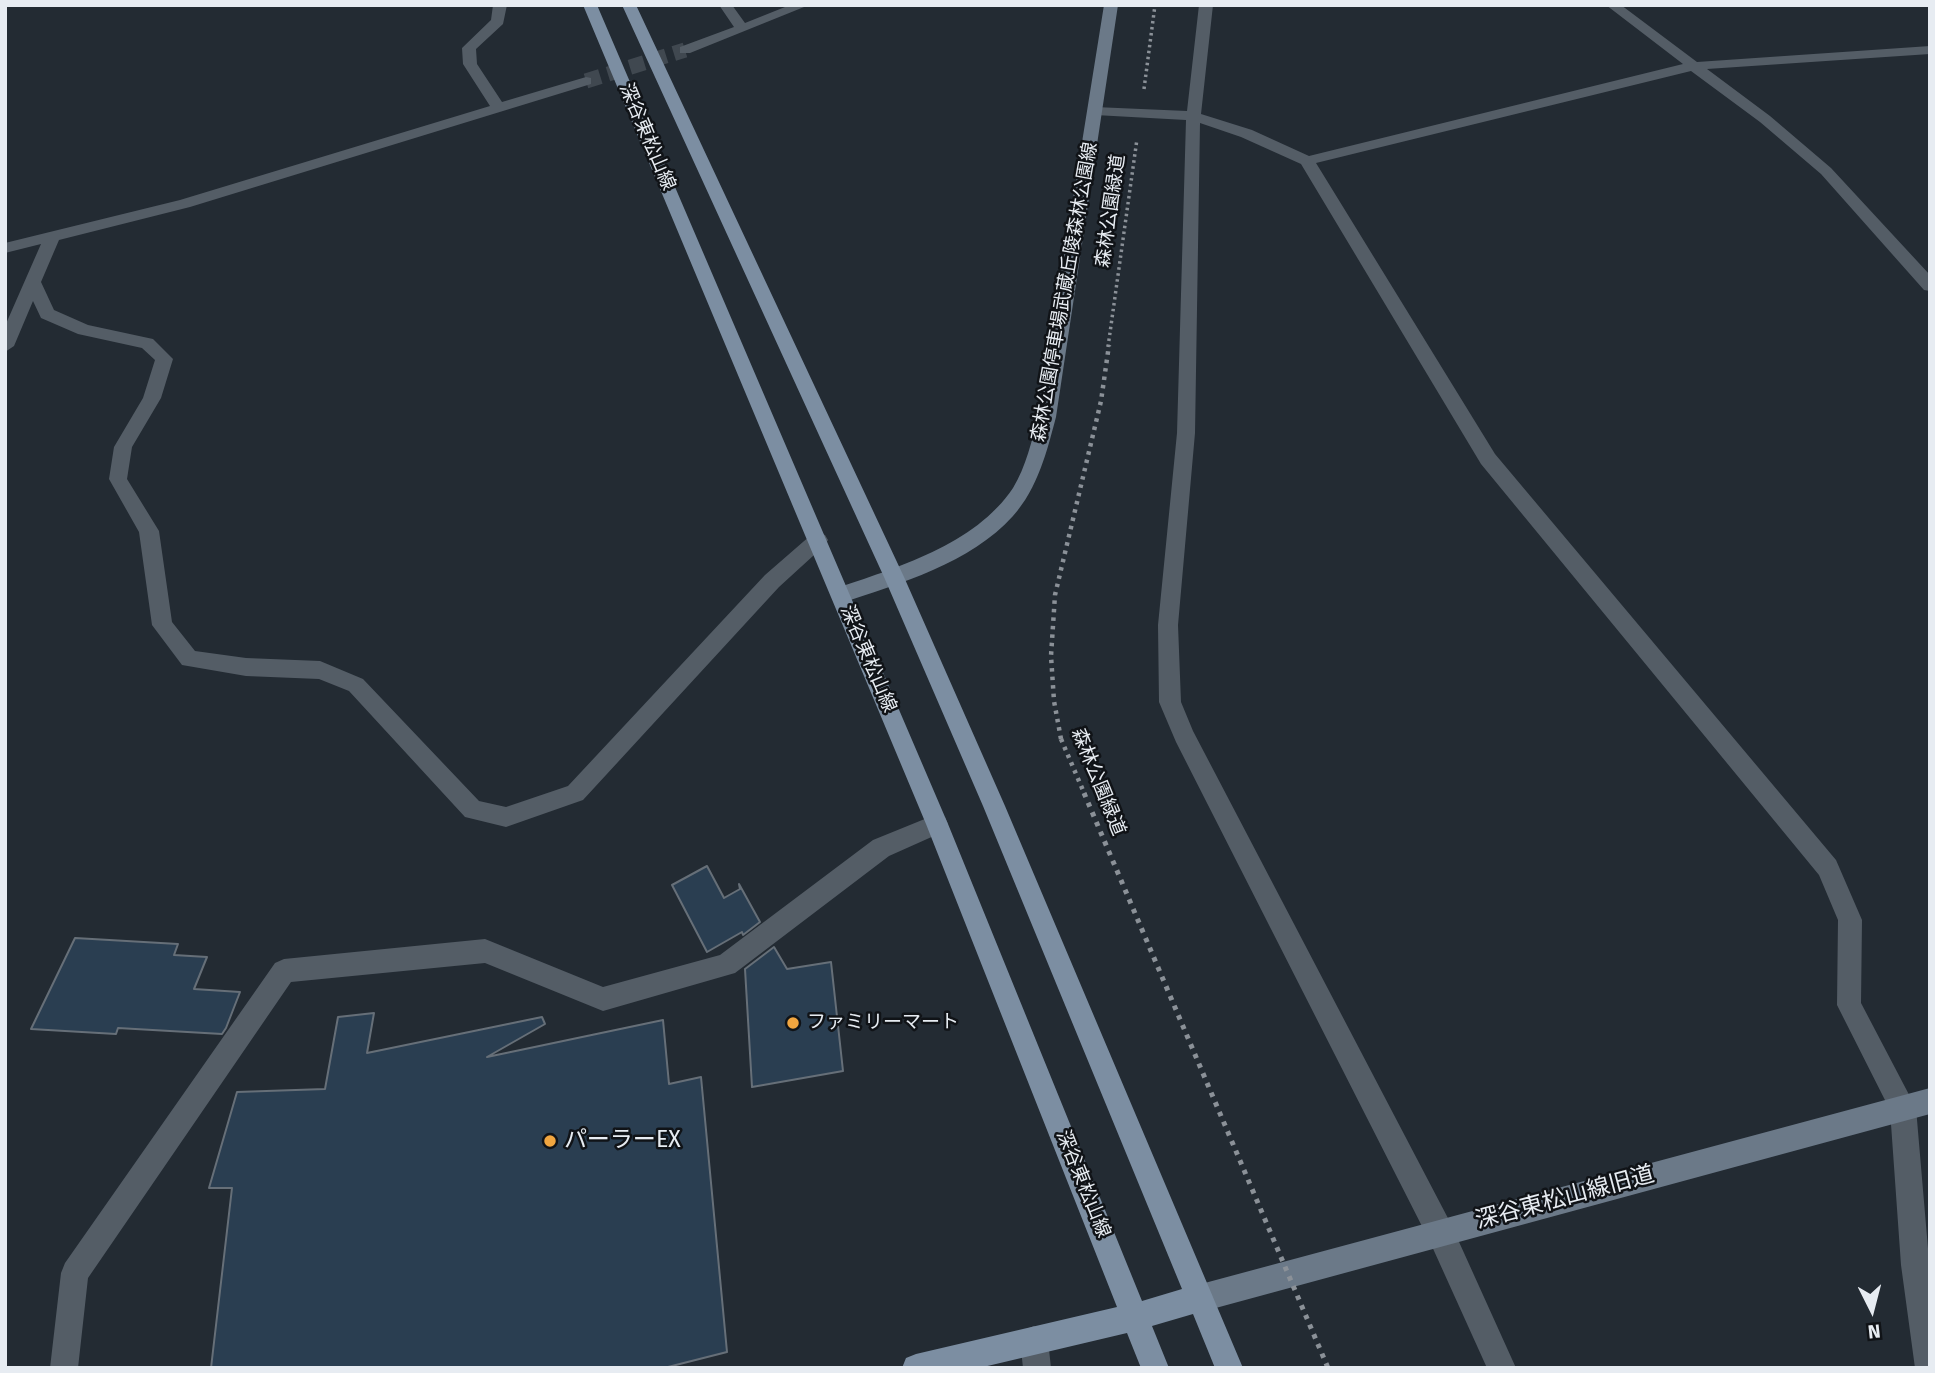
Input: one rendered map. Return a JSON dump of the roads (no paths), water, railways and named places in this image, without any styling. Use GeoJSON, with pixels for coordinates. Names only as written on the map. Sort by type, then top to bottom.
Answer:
{"type":"FeatureCollection","features":[{"type":"Feature","properties":{"kind":"main road","name":"深谷東松山線"},"geometry":{"type":"LineString","coordinates":[[590,5],[937,824],[1155,1368]]}},
{"type":"Feature","properties":{"kind":"main road","name":"深谷東松山線"},"geometry":{"type":"LineString","coordinates":[[629,5],[894,577],[994,806],[1229,1368]]}},
{"type":"Feature","properties":{"kind":"main road","name":"森林公園停車場武蔵丘陵森林公園線"},"geometry":{"type":"LineString","coordinates":[[841,595],[894,577],[947,553],[988,527],[1019,495],[1037,456],[1047,416],[1111,5]]}},
{"type":"Feature","properties":{"kind":"main road","name":"深谷東松山線旧道"},"geometry":{"type":"LineString","coordinates":[[1201,1298],[1440,1231],[1930,1101]]}},
{"type":"Feature","properties":{"kind":"main road"},"geometry":{"type":"LineString","coordinates":[[916,1368],[1036,1354],[1136,1317],[1201,1298]]}},
{"type":"Feature","properties":{"kind":"street"},"geometry":{"type":"LineString","coordinates":[[499,109],[470,64],[470,48],[498,21],[500,5]]}},
{"type":"Feature","properties":{"kind":"street"},"geometry":{"type":"LineString","coordinates":[[725,5],[741,27]]}},
{"type":"Feature","properties":{"kind":"street"},"geometry":{"type":"LineString","coordinates":[[685,50],[803,5]]}},
{"type":"Feature","properties":{"kind":"street"},"geometry":{"type":"LineString","coordinates":[[1206,5],[1193,118],[1186,433],[1168,625],[1170,702],[1184,735],[1440,1231],[1502,1368]]}},
{"type":"Feature","properties":{"kind":"street"},"geometry":{"type":"LineString","coordinates":[[1612,5],[1765,119],[1826,171],[1930,286]]}},
{"type":"Feature","properties":{"kind":"street"},"geometry":{"type":"LineString","coordinates":[[1307,161],[1694,66],[1930,50]]}},
{"type":"Feature","properties":{"kind":"street"},"geometry":{"type":"LineString","coordinates":[[5,248],[184,204],[586,81]]}},
{"type":"Feature","properties":{"kind":"street"},"geometry":{"type":"LineString","coordinates":[[1095,111],[1140,113],[1215,122],[1263,140],[1307,161],[1488,459],[1828,868],[1850,920],[1849,1005],[1903,1108],[1915,1265],[1929,1368]]}},
{"type":"Feature","properties":{"kind":"street"},"geometry":{"type":"LineString","coordinates":[[5,346],[52,237]]}},
{"type":"Feature","properties":{"kind":"street"},"geometry":{"type":"LineString","coordinates":[[33,282],[47,314],[84,330],[147,343],[164,359],[152,398],[123,447],[118,479],[149,531],[162,625],[189,659],[246,667],[320,670],[356,685],[473,810],[506,817],[575,793],[641,726],[772,581],[818,540]]}},
{"type":"Feature","properties":{"kind":"street"},"geometry":{"type":"LineString","coordinates":[[64,1368],[75,1273],[284,971],[485,951],[603,999],[726,965],[881,848],[937,824]]}},
{"type":"Feature","properties":{"kind":"tunnel"},"geometry":{"type":"LineString","coordinates":[[586,81],[685,50]]}},
{"type":"Feature","properties":{"kind":"place","name":"ファミリーマート"},"geometry":{"type":"Point","coordinates":[793,1023]}},
{"type":"Feature","properties":{"kind":"place","name":"パーラーEX"},"geometry":{"type":"Point","coordinates":[550,1141]}}]}
